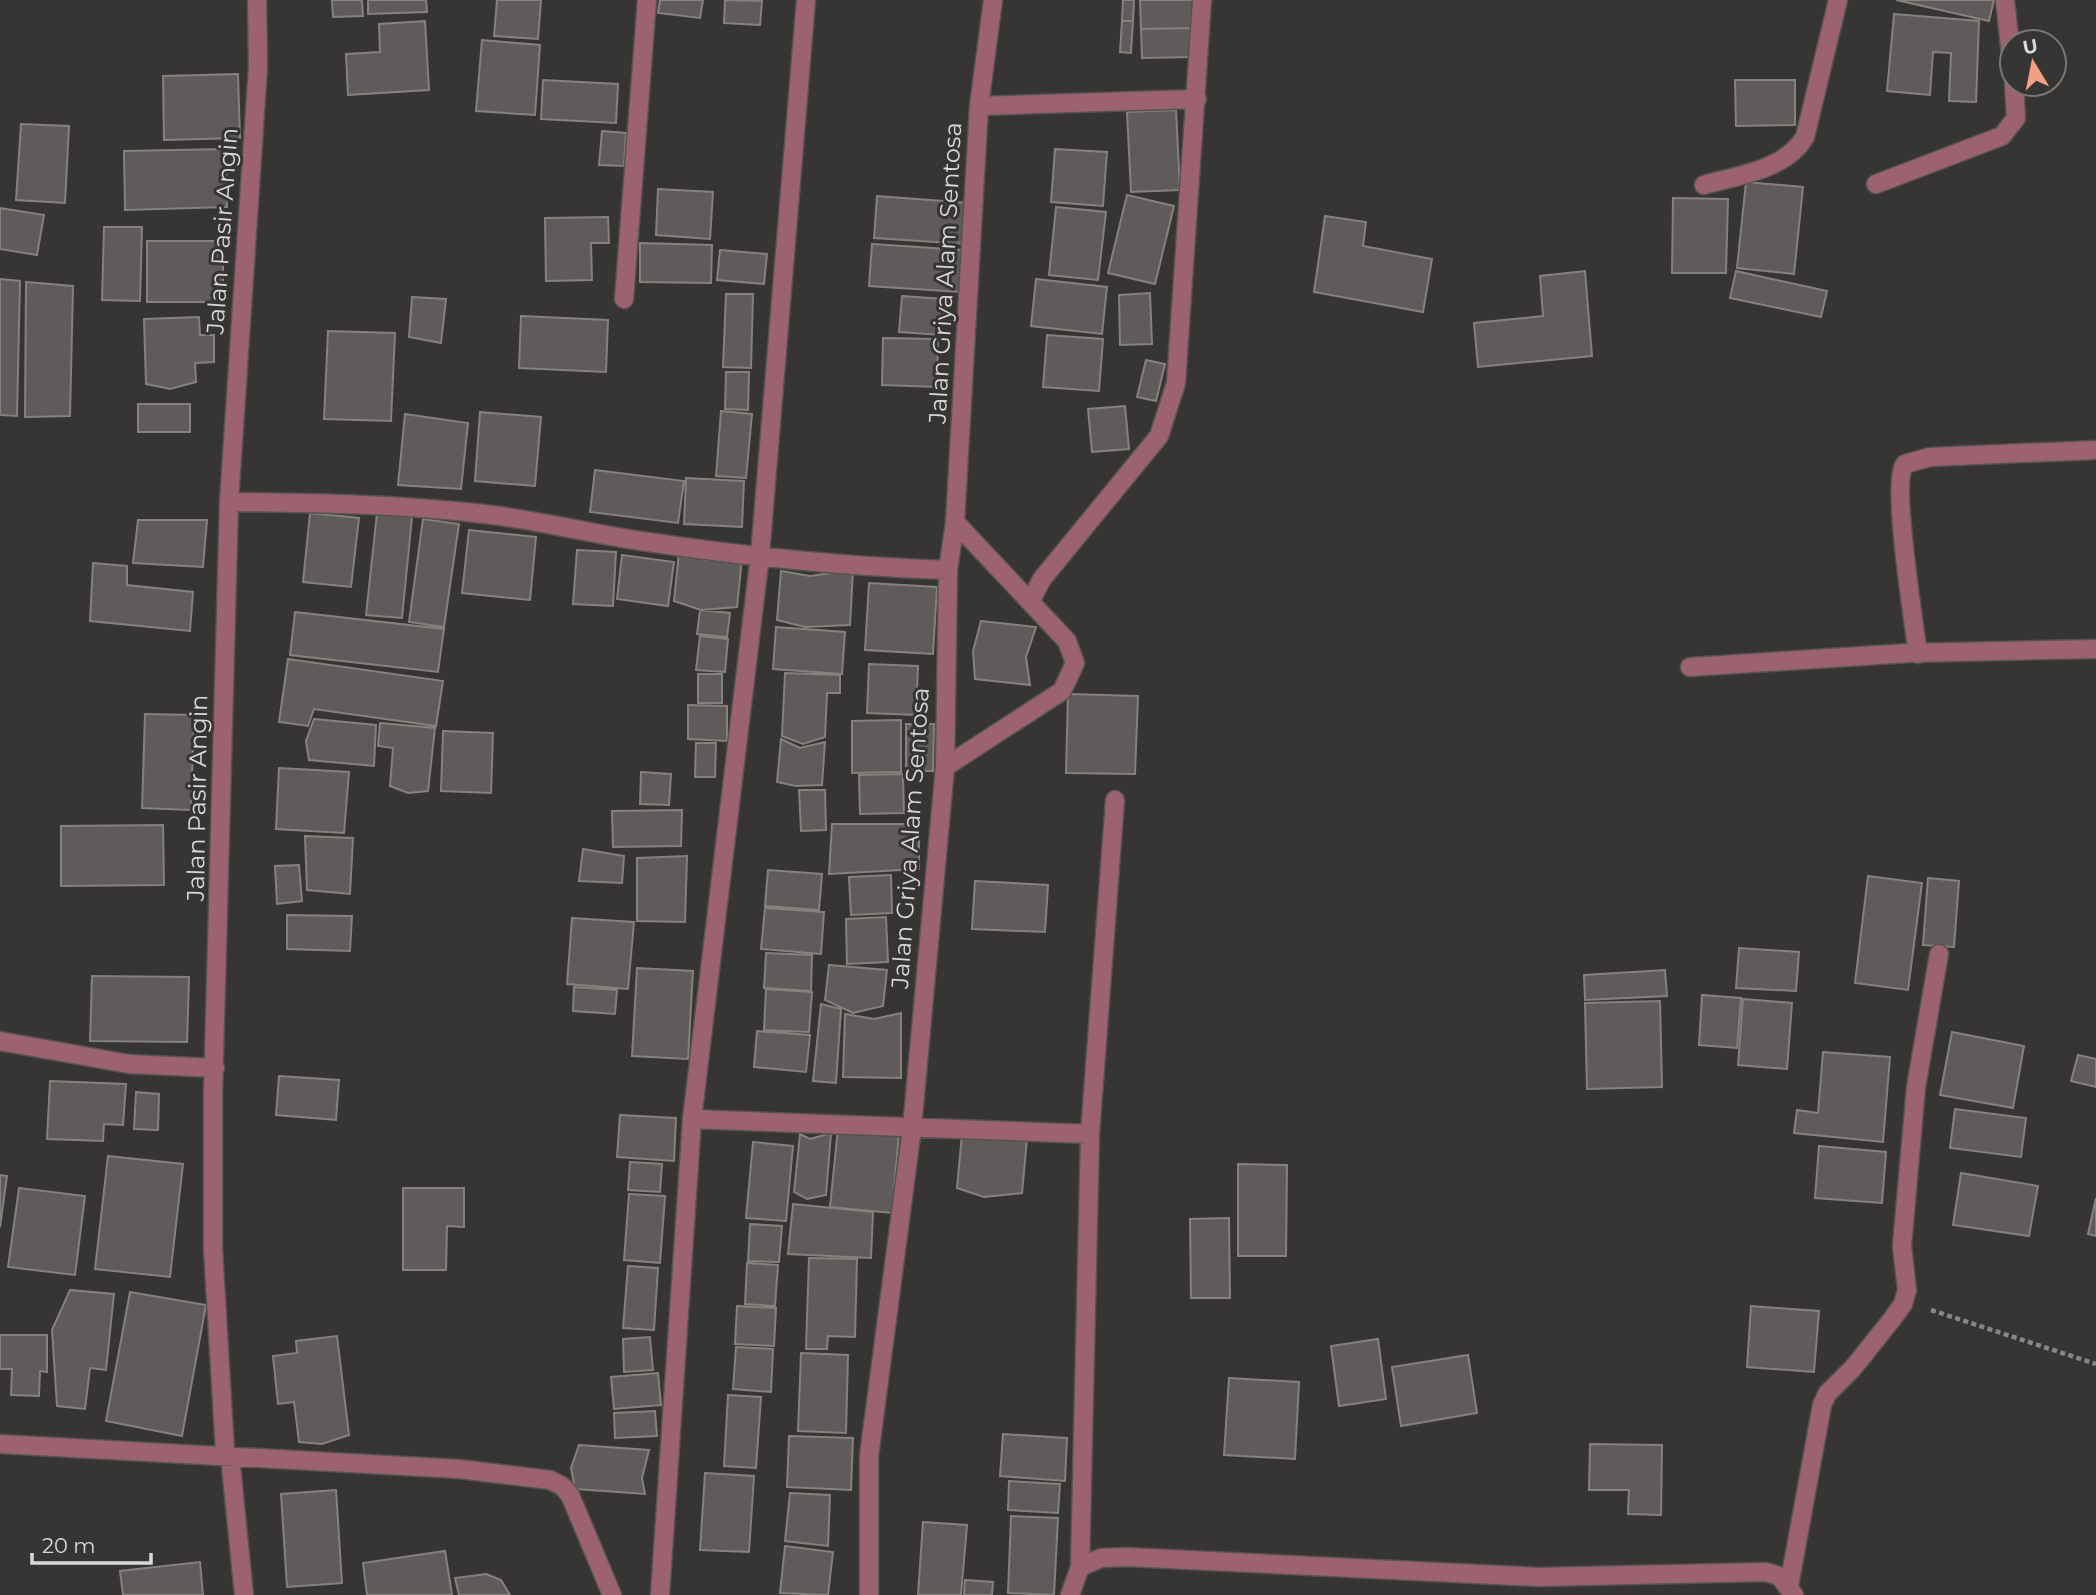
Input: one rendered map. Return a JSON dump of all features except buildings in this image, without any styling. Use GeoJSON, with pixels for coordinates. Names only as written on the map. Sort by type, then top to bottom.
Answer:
{"type":"FeatureCollection","features":[{"type":"Feature","properties":{"kind":"street","name":"Jalan Pasir Angin"},"geometry":{"type":"LineString","coordinates":[[244,1595],[230,1456],[225,1451],[213,1249],[229,502],[258,67],[257,0]]}},
{"type":"Feature","properties":{"kind":"street"},"geometry":{"type":"LineString","coordinates":[[624,299],[647,0]]}},
{"type":"Feature","properties":{"kind":"street"},"geometry":{"type":"LineString","coordinates":[[661,1595],[692,1119],[760,555],[806,0]]}},
{"type":"Feature","properties":{"kind":"street","name":"Jalan Griya Alam Sentosa"},"geometry":{"type":"LineString","coordinates":[[869,1595],[869,1455],[912,1128],[944,767],[948,570],[954,522],[979,106],[993,0]]}},
{"type":"Feature","properties":{"kind":"street"},"geometry":{"type":"LineString","coordinates":[[1031,600],[1042,579],[1159,436],[1176,383],[1202,0]]}},
{"type":"Feature","properties":{"kind":"street"},"geometry":{"type":"LineString","coordinates":[[1704,185],[1779,162],[1798,148],[1805,137],[1838,0]]}},
{"type":"Feature","properties":{"kind":"street"},"geometry":{"type":"LineString","coordinates":[[2005,0],[2008,28]]}},
{"type":"Feature","properties":{"kind":"street"},"geometry":{"type":"LineString","coordinates":[[1876,184],[2002,136],[2016,118],[2015,98]]}},
{"type":"Feature","properties":{"kind":"street"},"geometry":{"type":"LineString","coordinates":[[979,106],[1197,99]]}},
{"type":"Feature","properties":{"kind":"street"},"geometry":{"type":"LineString","coordinates":[[1918,654],[1901,508],[1900,472],[1905,464],[1930,457],[2096,450]]}},
{"type":"Feature","properties":{"kind":"street"},"geometry":{"type":"LineString","coordinates":[[229,502],[414,506],[760,555],[876,568],[948,570]]}},
{"type":"Feature","properties":{"kind":"street"},"geometry":{"type":"LineString","coordinates":[[944,767],[1062,691],[1073,674],[1075,663],[1067,640],[954,522]]}},
{"type":"Feature","properties":{"kind":"street"},"geometry":{"type":"LineString","coordinates":[[1690,667],[1918,654],[2096,649]]}},
{"type":"Feature","properties":{"kind":"street"},"geometry":{"type":"LineString","coordinates":[[1070,1595],[1080,1567],[1090,1134],[1115,800]]}},
{"type":"Feature","properties":{"kind":"street"},"geometry":{"type":"LineString","coordinates":[[1792,1590],[1822,1405],[1827,1394],[1853,1368],[1893,1318],[1903,1304],[1907,1290],[1902,1246],[1916,1087],[1940,954]]}},
{"type":"Feature","properties":{"kind":"street"},"geometry":{"type":"LineString","coordinates":[[0,1041],[129,1063],[215,1068]]}},
{"type":"Feature","properties":{"kind":"street"},"geometry":{"type":"LineString","coordinates":[[692,1119],[1090,1134]]}},
{"type":"Feature","properties":{"kind":"street"},"geometry":{"type":"LineString","coordinates":[[0,1444],[459,1469],[550,1480],[562,1486],[570,1495],[612,1595]]}},
{"type":"Feature","properties":{"kind":"street"},"geometry":{"type":"LineString","coordinates":[[1080,1567],[1101,1558],[1127,1557],[1539,1577],[1766,1572],[1779,1576],[1792,1590]]}},
{"type":"Feature","properties":{"kind":"path"},"geometry":{"type":"LineString","coordinates":[[1907,1290],[1924,1307],[2096,1364]]}}]}
